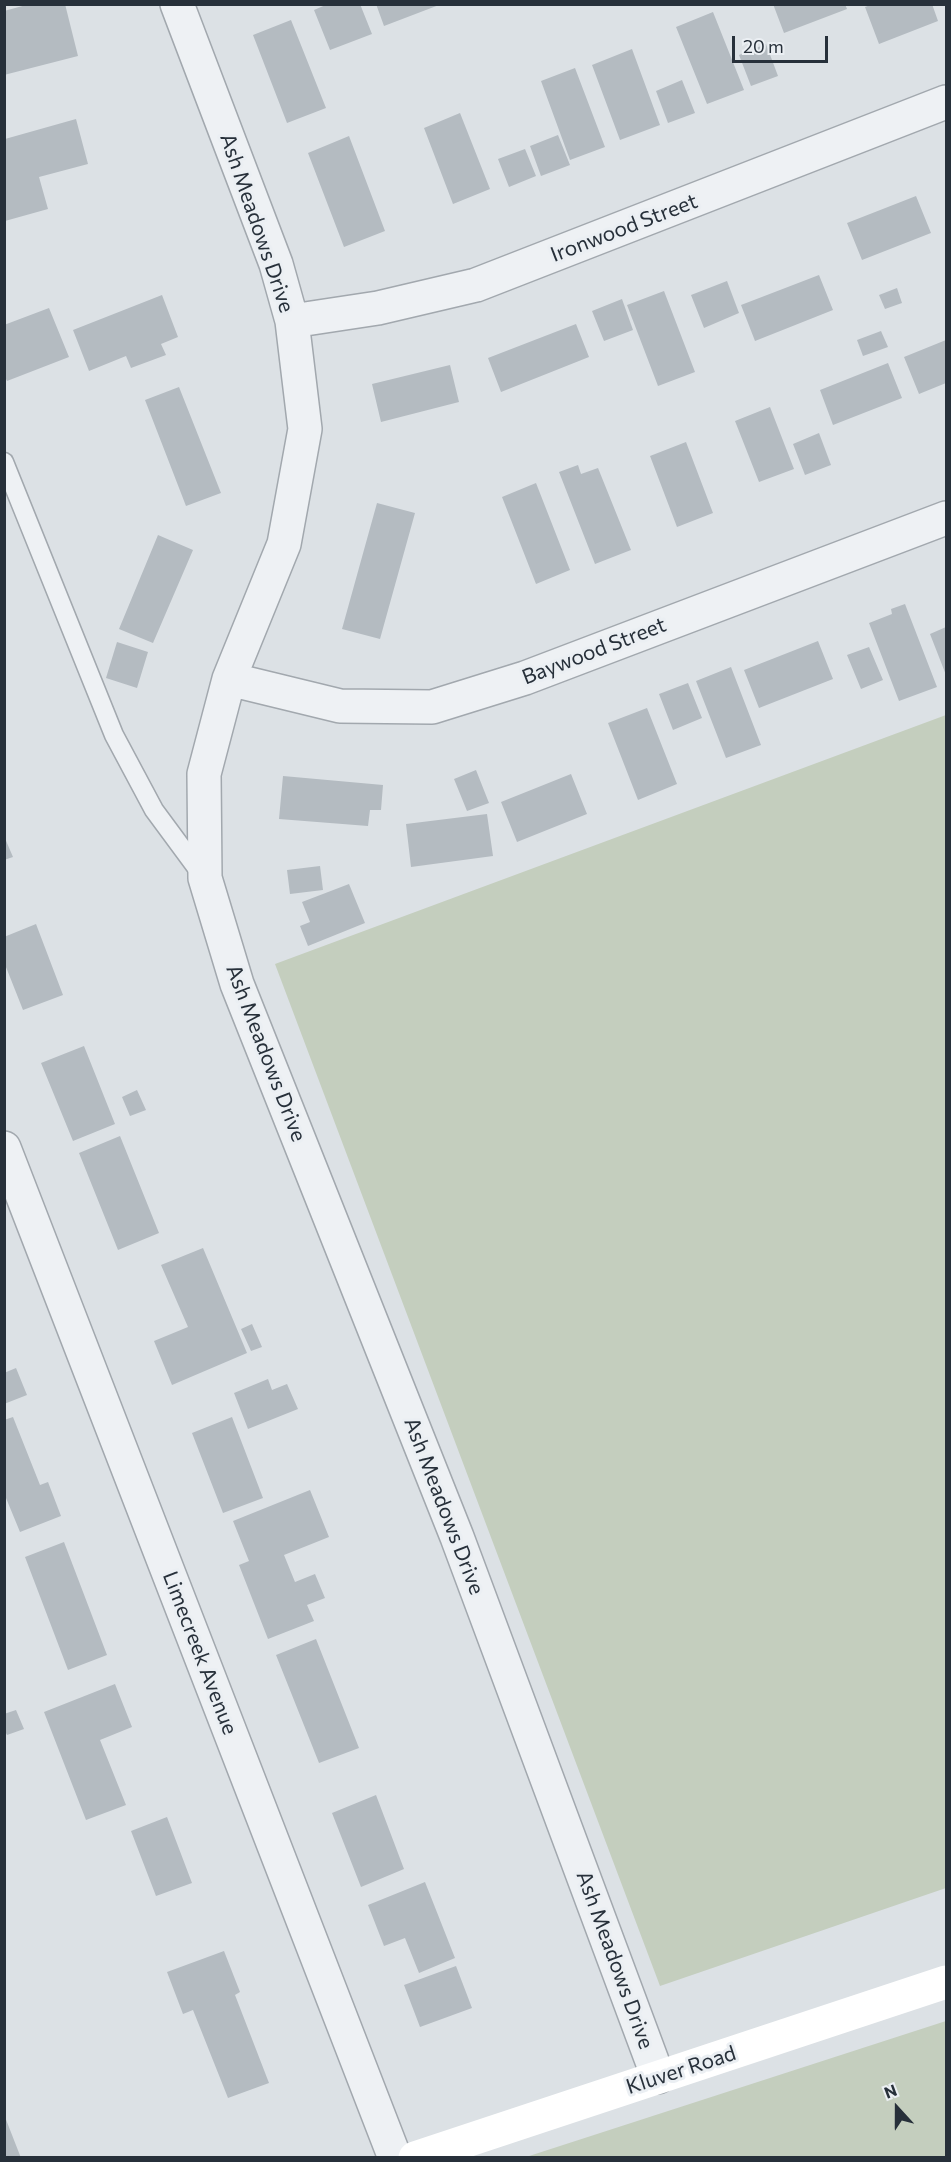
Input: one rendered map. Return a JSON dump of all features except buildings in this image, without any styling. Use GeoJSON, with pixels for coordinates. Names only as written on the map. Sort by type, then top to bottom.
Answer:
{"type":"FeatureCollection","features":[{"type":"Feature","properties":{"kind":"street","name":"Ash Meadows Drive"},"geometry":{"type":"LineString","coordinates":[[177,4],[276,264],[292,321],[305,429],[284,544],[229,679],[204,774],[205,878],[237,984],[457,1537],[658,2077]]}},
{"type":"Feature","properties":{"kind":"street","name":"Ironwood Street"},"geometry":{"type":"LineString","coordinates":[[292,321],[378,308],[476,285],[946,102]]}},
{"type":"Feature","properties":{"kind":"street","name":"Baywood Street"},"geometry":{"type":"LineString","coordinates":[[229,679],[340,706],[432,707],[525,678],[946,518]]}},
{"type":"Feature","properties":{"kind":"street","name":"Limecreek Avenue"},"geometry":{"type":"LineString","coordinates":[[4,1148],[395,2157]]}},
{"type":"Feature","properties":{"kind":"street","name":"Kluver Road"},"geometry":{"type":"LineString","coordinates":[[416,2157],[946,1982]]}},
{"type":"Feature","properties":{"kind":"lane"},"geometry":{"type":"LineString","coordinates":[[4,462],[114,735],[154,810],[205,878]]}},
{"type":"Feature","properties":{"kind":"green space"},"geometry":{"type":"Polygon","coordinates":[[[946,715],[946,1888],[660,1986],[275,964],[946,715]]]}},
{"type":"Feature","properties":{"kind":"green space"},"geometry":{"type":"Polygon","coordinates":[[[946,2021],[946,2157],[526,2157],[946,2021]]]}}]}
